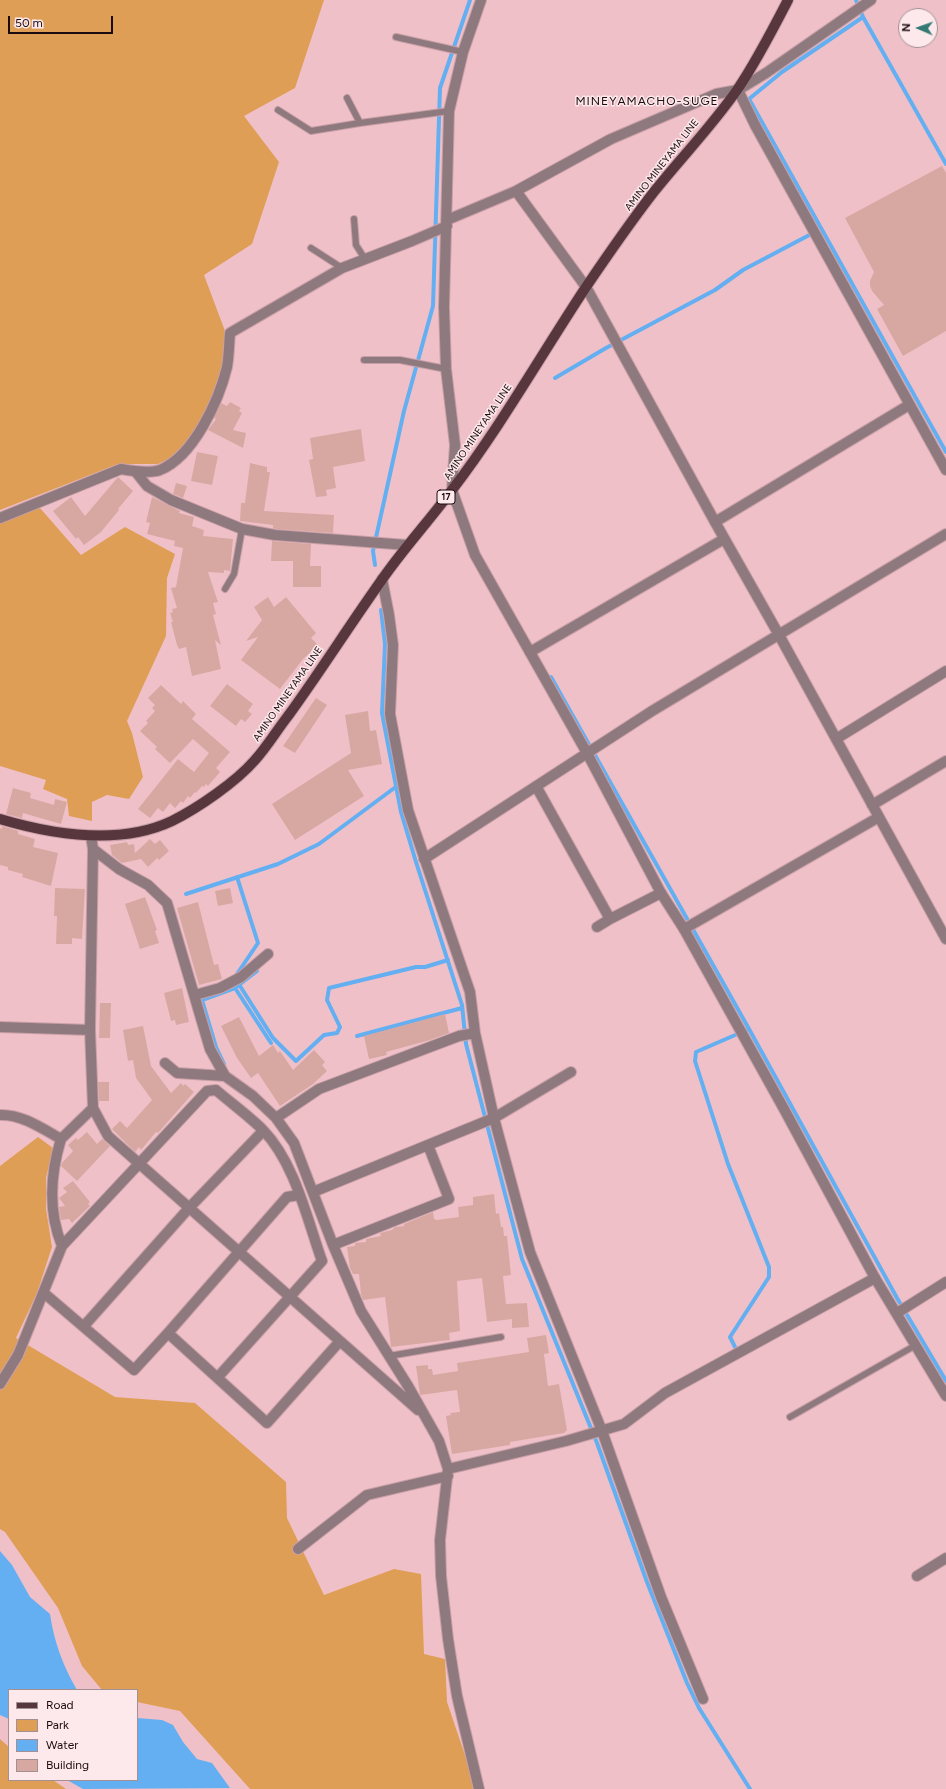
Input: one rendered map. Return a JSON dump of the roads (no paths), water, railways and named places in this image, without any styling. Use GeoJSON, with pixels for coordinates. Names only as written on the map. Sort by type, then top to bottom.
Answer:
{"type":"FeatureCollection","features":[{"type":"Feature","properties":{"kind":"main road","name":"AMINO MINEYAMA LINE"},"geometry":{"type":"LineString","coordinates":[[0,819],[25,827],[91,836],[121,835],[146,830],[172,820],[226,786],[255,760],[294,707],[407,545],[452,490],[513,402],[586,288],[651,195],[738,90],[788,0]]}},
{"type":"Feature","properties":{"kind":"street"},"geometry":{"type":"LineString","coordinates":[[480,0],[463,52],[449,111],[444,307],[446,369],[455,445],[452,490],[475,555],[588,753],[661,893],[684,929],[784,1109],[875,1278],[946,1396]]}},
{"type":"Feature","properties":{"kind":"street"},"geometry":{"type":"LineString","coordinates":[[0,518],[121,469],[135,471],[159,471],[174,463],[196,438],[217,398],[227,367],[230,333],[342,268],[412,241],[516,191],[611,138],[716,94],[738,90],[766,73],[872,0]]}},
{"type":"Feature","properties":{"kind":"street"},"geometry":{"type":"LineString","coordinates":[[738,90],[755,125],[909,405],[945,464]]}},
{"type":"Feature","properties":{"kind":"street"},"geometry":{"type":"LineString","coordinates":[[516,191],[586,288],[714,522],[779,635],[946,939]]}},
{"type":"Feature","properties":{"kind":"street"},"geometry":{"type":"LineString","coordinates":[[714,522],[909,405]]}},
{"type":"Feature","properties":{"kind":"street"},"geometry":{"type":"LineString","coordinates":[[135,471],[147,486],[171,500],[242,529],[275,535],[407,545]]}},
{"type":"Feature","properties":{"kind":"street"},"geometry":{"type":"LineString","coordinates":[[424,860],[652,711],[946,534]]}},
{"type":"Feature","properties":{"kind":"street"},"geometry":{"type":"LineString","coordinates":[[530,652],[724,539]]}},
{"type":"Feature","properties":{"kind":"street"},"geometry":{"type":"LineString","coordinates":[[382,580],[393,645],[390,714],[408,810],[470,992],[476,1033],[494,1118],[530,1252],[602,1431],[661,1597],[703,1699]]}},
{"type":"Feature","properties":{"kind":"street"},"geometry":{"type":"LineString","coordinates":[[836,740],[946,671]]}},
{"type":"Feature","properties":{"kind":"street"},"geometry":{"type":"LineString","coordinates":[[872,805],[946,760]]}},
{"type":"Feature","properties":{"kind":"street"},"geometry":{"type":"LineString","coordinates":[[536,786],[610,919]]}},
{"type":"Feature","properties":{"kind":"street"},"geometry":{"type":"LineString","coordinates":[[684,929],[879,817]]}},
{"type":"Feature","properties":{"kind":"street"},"geometry":{"type":"LineString","coordinates":[[91,836],[93,849],[90,1030],[93,1108],[108,1136],[422,1414]]}},
{"type":"Feature","properties":{"kind":"street"},"geometry":{"type":"LineString","coordinates":[[93,849],[119,869],[148,885],[167,903],[210,1049],[225,1076],[252,1096],[276,1118],[294,1143],[333,1245],[361,1311],[390,1356],[422,1414],[439,1441],[448,1472],[440,1540],[441,1576],[456,1696],[479,1789]]}},
{"type":"Feature","properties":{"kind":"street"},"geometry":{"type":"LineString","coordinates":[[596,928],[610,919],[661,893]]}},
{"type":"Feature","properties":{"kind":"street"},"geometry":{"type":"LineString","coordinates":[[195,995],[220,988],[241,977],[268,954]]}},
{"type":"Feature","properties":{"kind":"street"},"geometry":{"type":"LineString","coordinates":[[0,1027],[90,1030]]}},
{"type":"Feature","properties":{"kind":"street"},"geometry":{"type":"LineString","coordinates":[[276,1118],[319,1088],[459,1036],[476,1033]]}},
{"type":"Feature","properties":{"kind":"street"},"geometry":{"type":"LineString","coordinates":[[165,1063],[177,1073],[225,1076]]}},
{"type":"Feature","properties":{"kind":"street"},"geometry":{"type":"LineString","coordinates":[[313,1192],[494,1118],[571,1072]]}},
{"type":"Feature","properties":{"kind":"street"},"geometry":{"type":"LineString","coordinates":[[0,1384],[18,1355],[62,1246],[207,1090],[216,1090],[263,1131],[284,1158],[299,1195],[322,1261],[218,1377]]}},
{"type":"Feature","properties":{"kind":"street"},"geometry":{"type":"LineString","coordinates":[[62,1246],[56,1232],[52,1209],[54,1161],[61,1139],[93,1108]]}},
{"type":"Feature","properties":{"kind":"street"},"geometry":{"type":"LineString","coordinates":[[0,1115],[6,1115],[33,1123],[61,1139]]}},
{"type":"Feature","properties":{"kind":"street"},"geometry":{"type":"LineString","coordinates":[[84,1326],[189,1208],[263,1131]]}},
{"type":"Feature","properties":{"kind":"street"},"geometry":{"type":"LineString","coordinates":[[333,1245],[448,1199],[428,1145]]}},
{"type":"Feature","properties":{"kind":"street"},"geometry":{"type":"LineString","coordinates":[[44,1293],[134,1370],[287,1197],[299,1195]]}},
{"type":"Feature","properties":{"kind":"street"},"geometry":{"type":"LineString","coordinates":[[298,1549],[367,1495],[624,1424],[666,1394],[875,1278]]}},
{"type":"Feature","properties":{"kind":"street"},"geometry":{"type":"LineString","coordinates":[[897,1313],[946,1282]]}},
{"type":"Feature","properties":{"kind":"street"},"geometry":{"type":"LineString","coordinates":[[168,1333],[267,1423],[340,1341]]}},
{"type":"Feature","properties":{"kind":"street"},"geometry":{"type":"LineString","coordinates":[[917,1576],[946,1558]]}},
{"type":"Feature","properties":{"kind":"lane"},"geometry":{"type":"LineString","coordinates":[[396,37],[463,52]]}},
{"type":"Feature","properties":{"kind":"lane"},"geometry":{"type":"LineString","coordinates":[[347,98],[360,123]]}},
{"type":"Feature","properties":{"kind":"lane"},"geometry":{"type":"LineString","coordinates":[[278,110],[311,132],[360,123],[449,111]]}},
{"type":"Feature","properties":{"kind":"lane"},"geometry":{"type":"LineString","coordinates":[[354,219],[356,245],[365,259]]}},
{"type":"Feature","properties":{"kind":"lane"},"geometry":{"type":"LineString","coordinates":[[311,248],[342,268]]}},
{"type":"Feature","properties":{"kind":"lane"},"geometry":{"type":"LineString","coordinates":[[364,360],[400,360],[446,369]]}},
{"type":"Feature","properties":{"kind":"lane"},"geometry":{"type":"LineString","coordinates":[[225,589],[234,574],[242,529]]}},
{"type":"Feature","properties":{"kind":"lane"},"geometry":{"type":"LineString","coordinates":[[390,1356],[501,1337]]}},
{"type":"Feature","properties":{"kind":"lane"},"geometry":{"type":"LineString","coordinates":[[790,1417],[916,1345]]}},
{"type":"Feature","properties":{"kind":"water"},"geometry":{"type":"Polygon","coordinates":[[[0,1551],[12,1565],[30,1597],[50,1614],[60,1654],[67,1672],[76,1689],[8,1689],[8,1719],[0,1715],[0,1551]]]}},
{"type":"Feature","properties":{"kind":"water"},"geometry":{"type":"Polygon","coordinates":[[[138,1718],[162,1720],[173,1725],[183,1742],[197,1759],[212,1763],[230,1788],[83,1789],[69,1781],[138,1781],[138,1718]]]}},
{"type":"Feature","properties":{"kind":"waterway"},"geometry":{"type":"LineString","coordinates":[[375,565],[373,551],[404,411],[433,306],[440,88],[470,0]]}},
{"type":"Feature","properties":{"kind":"waterway"},"geometry":{"type":"LineString","coordinates":[[856,0],[863,17],[946,164]]}},
{"type":"Feature","properties":{"kind":"waterway"},"geometry":{"type":"LineString","coordinates":[[863,17],[782,72],[749,99],[946,452]]}},
{"type":"Feature","properties":{"kind":"waterway"},"geometry":{"type":"LineString","coordinates":[[555,378],[606,348],[715,290],[743,270],[815,232]]}},
{"type":"Feature","properties":{"kind":"waterway"},"geometry":{"type":"LineString","coordinates":[[381,610],[385,644],[382,713],[401,812],[462,1005],[466,1044],[522,1259],[597,1443],[647,1582],[687,1683],[699,1708],[750,1789]]}},
{"type":"Feature","properties":{"kind":"waterway"},"geometry":{"type":"LineString","coordinates":[[551,677],[749,1029],[897,1298],[946,1381]]}},
{"type":"Feature","properties":{"kind":"waterway"},"geometry":{"type":"LineString","coordinates":[[186,894],[278,864],[319,844],[397,786]]}},
{"type":"Feature","properties":{"kind":"waterway"},"geometry":{"type":"LineString","coordinates":[[237,877],[258,943],[237,974]]}},
{"type":"Feature","properties":{"kind":"waterway"},"geometry":{"type":"LineString","coordinates":[[240,986],[273,1038],[296,1061],[324,1035],[337,1033],[340,1027],[327,1000],[329,988],[416,967],[425,967],[448,960]]}},
{"type":"Feature","properties":{"kind":"waterway"},"geometry":{"type":"LineString","coordinates":[[224,1064],[216,1047],[202,1000],[235,988],[257,971]]}},
{"type":"Feature","properties":{"kind":"waterway"},"geometry":{"type":"LineString","coordinates":[[235,988],[271,1043]]}},
{"type":"Feature","properties":{"kind":"waterway"},"geometry":{"type":"LineString","coordinates":[[357,1036],[462,1008]]}},
{"type":"Feature","properties":{"kind":"waterway"},"geometry":{"type":"LineString","coordinates":[[735,1347],[730,1337],[769,1277],[769,1267],[728,1164],[695,1061],[696,1052],[749,1029]]}},
{"type":"Feature","properties":{"kind":"district","name":"MINEYAMACHO-SUGE"},"geometry":{"type":"Point","coordinates":[647,101]}}]}
